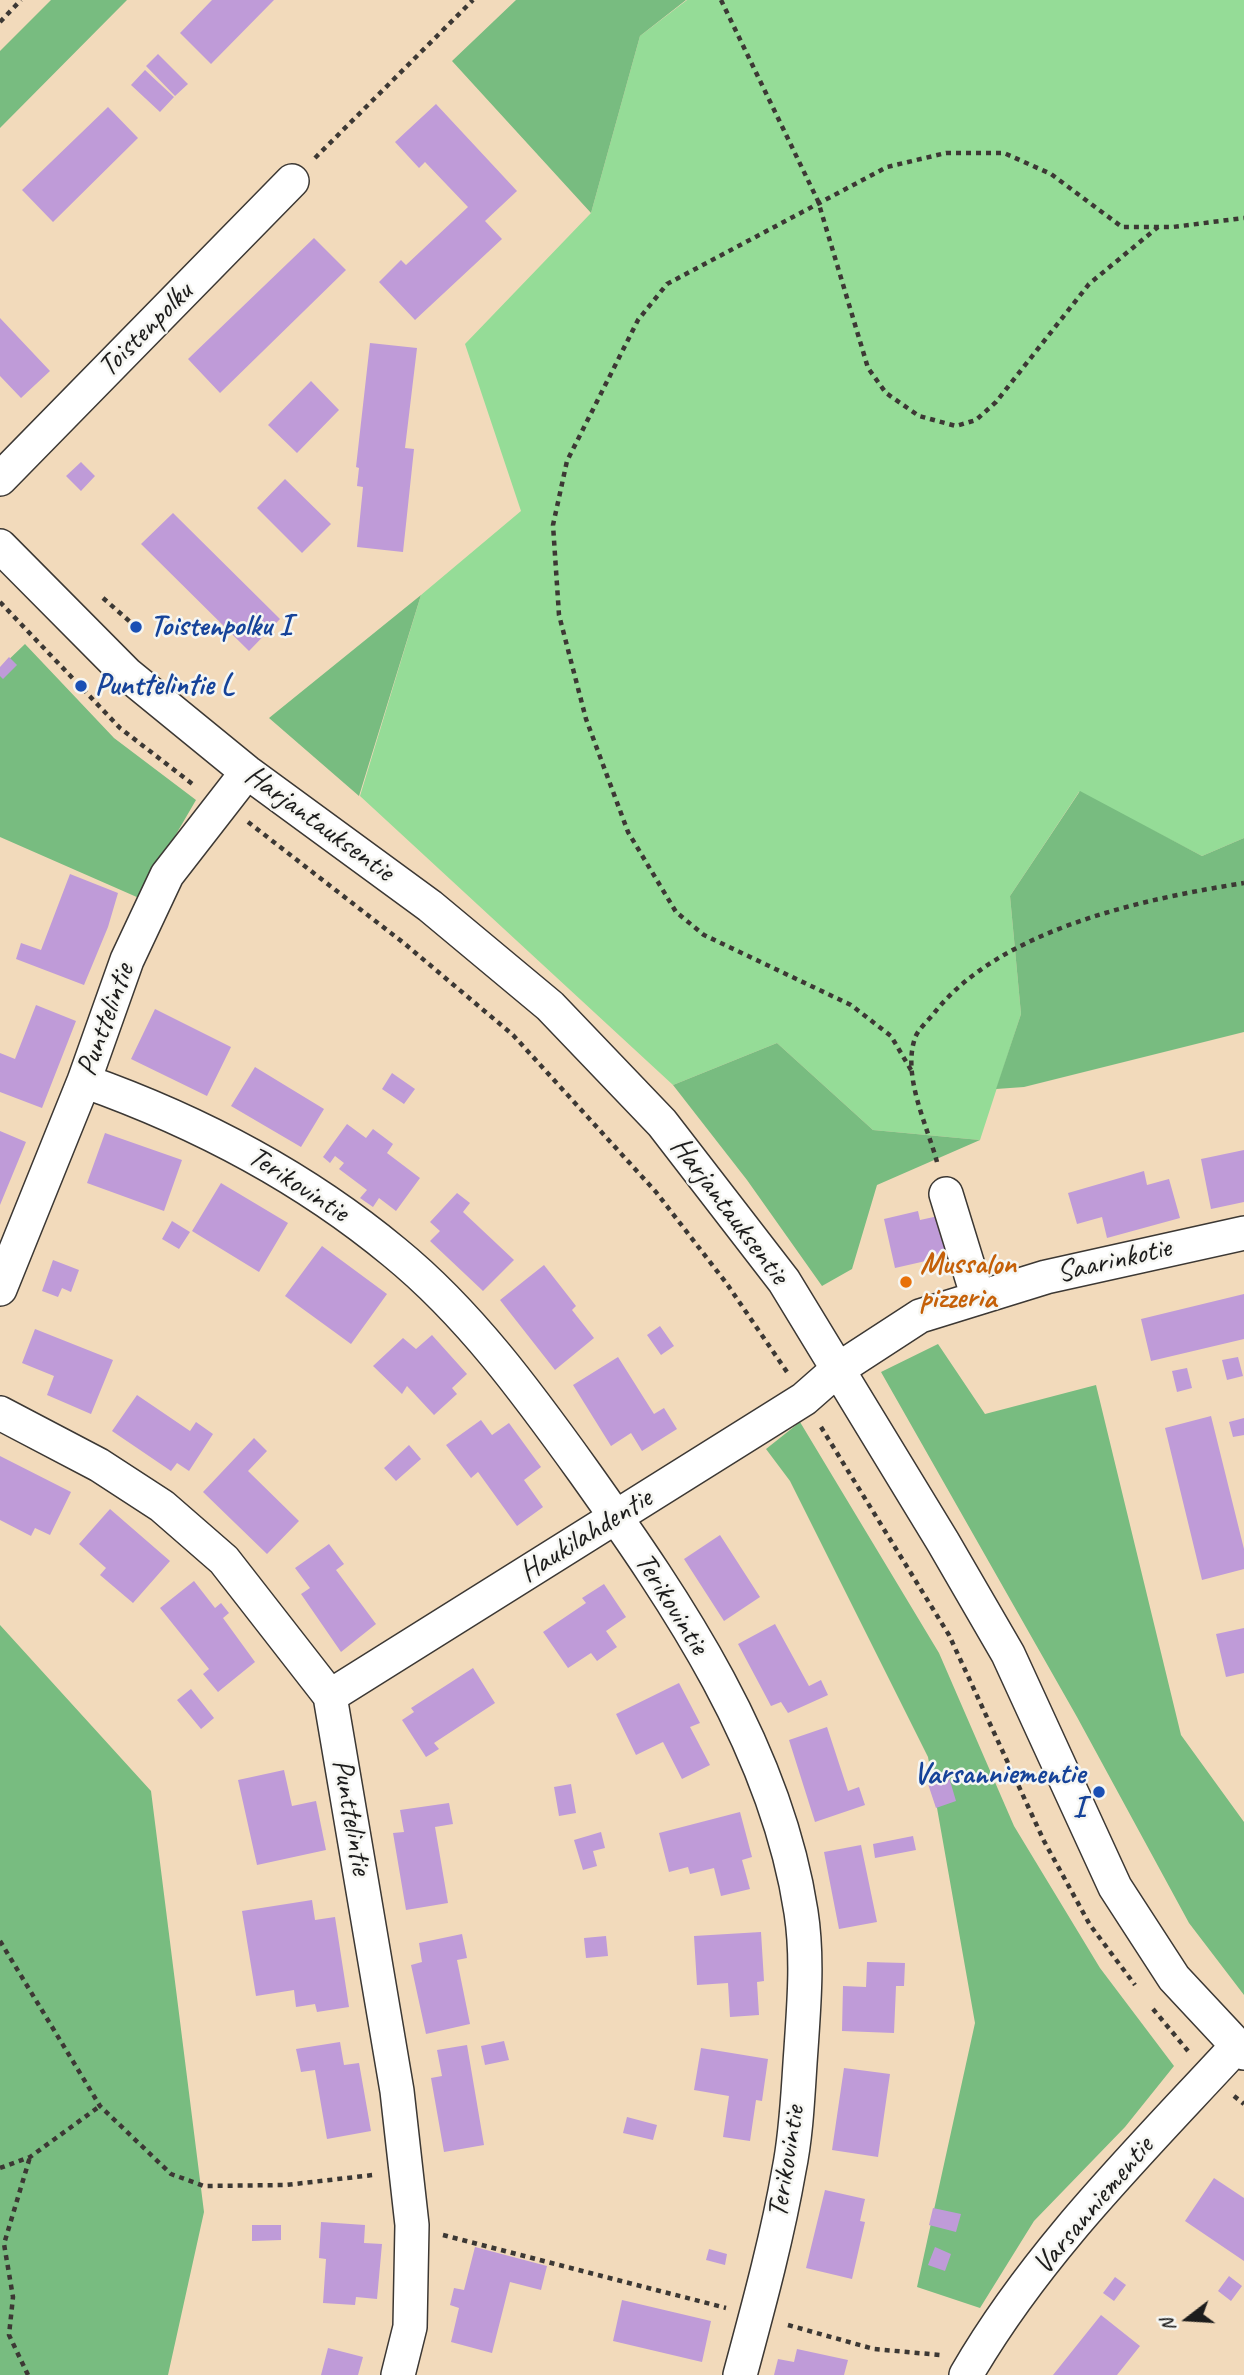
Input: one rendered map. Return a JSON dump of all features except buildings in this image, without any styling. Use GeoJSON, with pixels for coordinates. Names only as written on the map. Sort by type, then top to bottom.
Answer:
{"type":"FeatureCollection","features":[{"type":"Feature","properties":{"kind":"street","name":"Toistenpolku"},"geometry":{"type":"LineString","coordinates":[[0,479],[292,181]]}},
{"type":"Feature","properties":{"kind":"street","name":"Harjantauksentie"},"geometry":{"type":"LineString","coordinates":[[0,546],[127,674],[247,772],[430,906],[550,1006],[662,1123],[784,1281],[1008,1654],[1115,1888],[1174,1978],[1240,2050]]}},
{"type":"Feature","properties":{"kind":"street","name":"Punttelintie"},"geometry":{"type":"LineString","coordinates":[[0,1289],[83,1081],[127,960],[167,875],[247,772]]}},
{"type":"Feature","properties":{"kind":"street","name":"Terikovintie"},"geometry":{"type":"LineString","coordinates":[[83,1081],[130,1097],[266,1161],[339,1209],[397,1254],[522,1384],[616,1516],[711,1667],[743,1731],[776,1808],[801,1912],[806,1988],[791,2155],[740,2375]]}},
{"type":"Feature","properties":{"kind":"street"},"geometry":{"type":"LineString","coordinates":[[946,1194],[978,1298]]}},
{"type":"Feature","properties":{"kind":"street","name":"Saarinkotie"},"geometry":{"type":"LineString","coordinates":[[837,1370],[920,1315],[1046,1277],[1244,1233]]}},
{"type":"Feature","properties":{"kind":"street","name":"Haukilahdentie"},"geometry":{"type":"LineString","coordinates":[[330,1696],[804,1399],[837,1370]]}},
{"type":"Feature","properties":{"kind":"street","name":"Punttelintie"},"geometry":{"type":"LineString","coordinates":[[0,1413],[99,1465],[162,1506],[224,1560],[330,1696],[397,2091],[412,2225],[410,2328],[398,2375]]}},
{"type":"Feature","properties":{"kind":"street","name":"Varsanniementie"},"geometry":{"type":"LineString","coordinates":[[966,2375],[986,2340],[1117,2172],[1210,2075],[1240,2050]]}},
{"type":"Feature","properties":{"kind":"path"},"geometry":{"type":"LineString","coordinates":[[0,22],[21,0]]}},
{"type":"Feature","properties":{"kind":"path"},"geometry":{"type":"LineString","coordinates":[[292,181],[473,0]]}},
{"type":"Feature","properties":{"kind":"path"},"geometry":{"type":"LineString","coordinates":[[721,0],[818,201],[867,368],[887,393],[919,416],[956,426],[975,420],[996,402],[1089,284],[1158,227]]}},
{"type":"Feature","properties":{"kind":"path"},"geometry":{"type":"LineString","coordinates":[[946,1194],[911,1070],[891,1036],[852,1005],[704,935],[676,912],[628,832],[586,719],[559,615],[553,525],[567,461],[638,320],[667,284],[818,201],[887,167],[946,153],[1004,153],[1051,174],[1122,227],[1158,227],[1244,218]]}},
{"type":"Feature","properties":{"kind":"path"},"geometry":{"type":"LineString","coordinates":[[0,602],[120,728],[179,777],[224,805],[405,944],[513,1035],[656,1192],[727,1283],[804,1399],[949,1634],[1044,1841],[1090,1925],[1136,1986]]}},
{"type":"Feature","properties":{"kind":"path"},"geometry":{"type":"LineString","coordinates":[[911,1070],[915,1036],[958,985],[1002,956],[1081,921],[1206,889],[1244,884]]}},
{"type":"Feature","properties":{"kind":"path"},"geometry":{"type":"LineString","coordinates":[[0,1941],[100,2106],[171,2174],[204,2186],[286,2185],[406,2171]]}},
{"type":"Feature","properties":{"kind":"path"},"geometry":{"type":"LineString","coordinates":[[1151,2006],[1210,2075],[1244,2104]]}},
{"type":"Feature","properties":{"kind":"path"},"geometry":{"type":"LineString","coordinates":[[0,2168],[30,2157],[100,2106]]}},
{"type":"Feature","properties":{"kind":"path"},"geometry":{"type":"LineString","coordinates":[[28,2375],[9,2336],[13,2297],[4,2244],[30,2157]]}},
{"type":"Feature","properties":{"kind":"path"},"geometry":{"type":"LineString","coordinates":[[412,2225],[874,2349],[946,2356],[986,2340]]}},
{"type":"Feature","properties":{"kind":"green space"},"geometry":{"type":"Polygon","coordinates":[[[51,0],[127,0],[0,128],[0,51],[51,0]]]}},
{"type":"Feature","properties":{"kind":"green space"},"geometry":{"type":"Polygon","coordinates":[[[516,0],[686,0],[640,36],[591,213],[452,61],[516,0]]]}},
{"type":"Feature","properties":{"kind":"green space"},"geometry":{"type":"Polygon","coordinates":[[[687,0],[1244,0],[1244,838],[1202,856],[1079,792],[1010,896],[1021,1014],[980,1140],[873,1130],[777,1043],[673,1085],[360,796],[421,595],[521,511],[465,344],[591,213],[640,36],[687,0]]]}},
{"type":"Feature","properties":{"kind":"green space"},"geometry":{"type":"Polygon","coordinates":[[[421,595],[359,796],[269,718],[421,595]]]}},
{"type":"Feature","properties":{"kind":"green space"},"geometry":{"type":"Polygon","coordinates":[[[25,644],[114,738],[196,800],[139,898],[0,837],[0,668],[25,644]]]}},
{"type":"Feature","properties":{"kind":"green space"},"geometry":{"type":"Polygon","coordinates":[[[1080,791],[1202,856],[1244,838],[1244,1032],[1024,1087],[996,1089],[1021,1014],[1010,896],[1080,791]]]}},
{"type":"Feature","properties":{"kind":"green space"},"geometry":{"type":"Polygon","coordinates":[[[777,1043],[873,1130],[980,1140],[877,1185],[852,1269],[822,1286],[747,1180],[673,1085],[777,1043]]]}},
{"type":"Feature","properties":{"kind":"green space"},"geometry":{"type":"Polygon","coordinates":[[[938,1344],[985,1414],[1096,1385],[1181,1735],[1244,1822],[1244,1995],[1189,1923],[1077,1717],[881,1372],[938,1344]]]}},
{"type":"Feature","properties":{"kind":"green space"},"geometry":{"type":"Polygon","coordinates":[[[800,1422],[939,1653],[1014,1826],[1100,1968],[1174,2066],[1125,2127],[1034,2221],[980,2308],[917,2287],[975,2023],[928,1757],[790,1481],[766,1449],[800,1422]]]}},
{"type":"Feature","properties":{"kind":"green space"},"geometry":{"type":"Polygon","coordinates":[[[0,1625],[151,1791],[204,2212],[168,2375],[0,2375],[0,1625]]]}},
{"type":"Feature","properties":{"kind":"place","name":"Toistenpolku I"},"geometry":{"type":"Point","coordinates":[136,627]}},
{"type":"Feature","properties":{"kind":"place","name":"Punttelintie L"},"geometry":{"type":"Point","coordinates":[81,686]}},
{"type":"Feature","properties":{"kind":"place","name":"Mussalon pizzeria"},"geometry":{"type":"Point","coordinates":[906,1282]}},
{"type":"Feature","properties":{"kind":"place","name":"Varsanniementie I"},"geometry":{"type":"Point","coordinates":[1099,1792]}}]}
